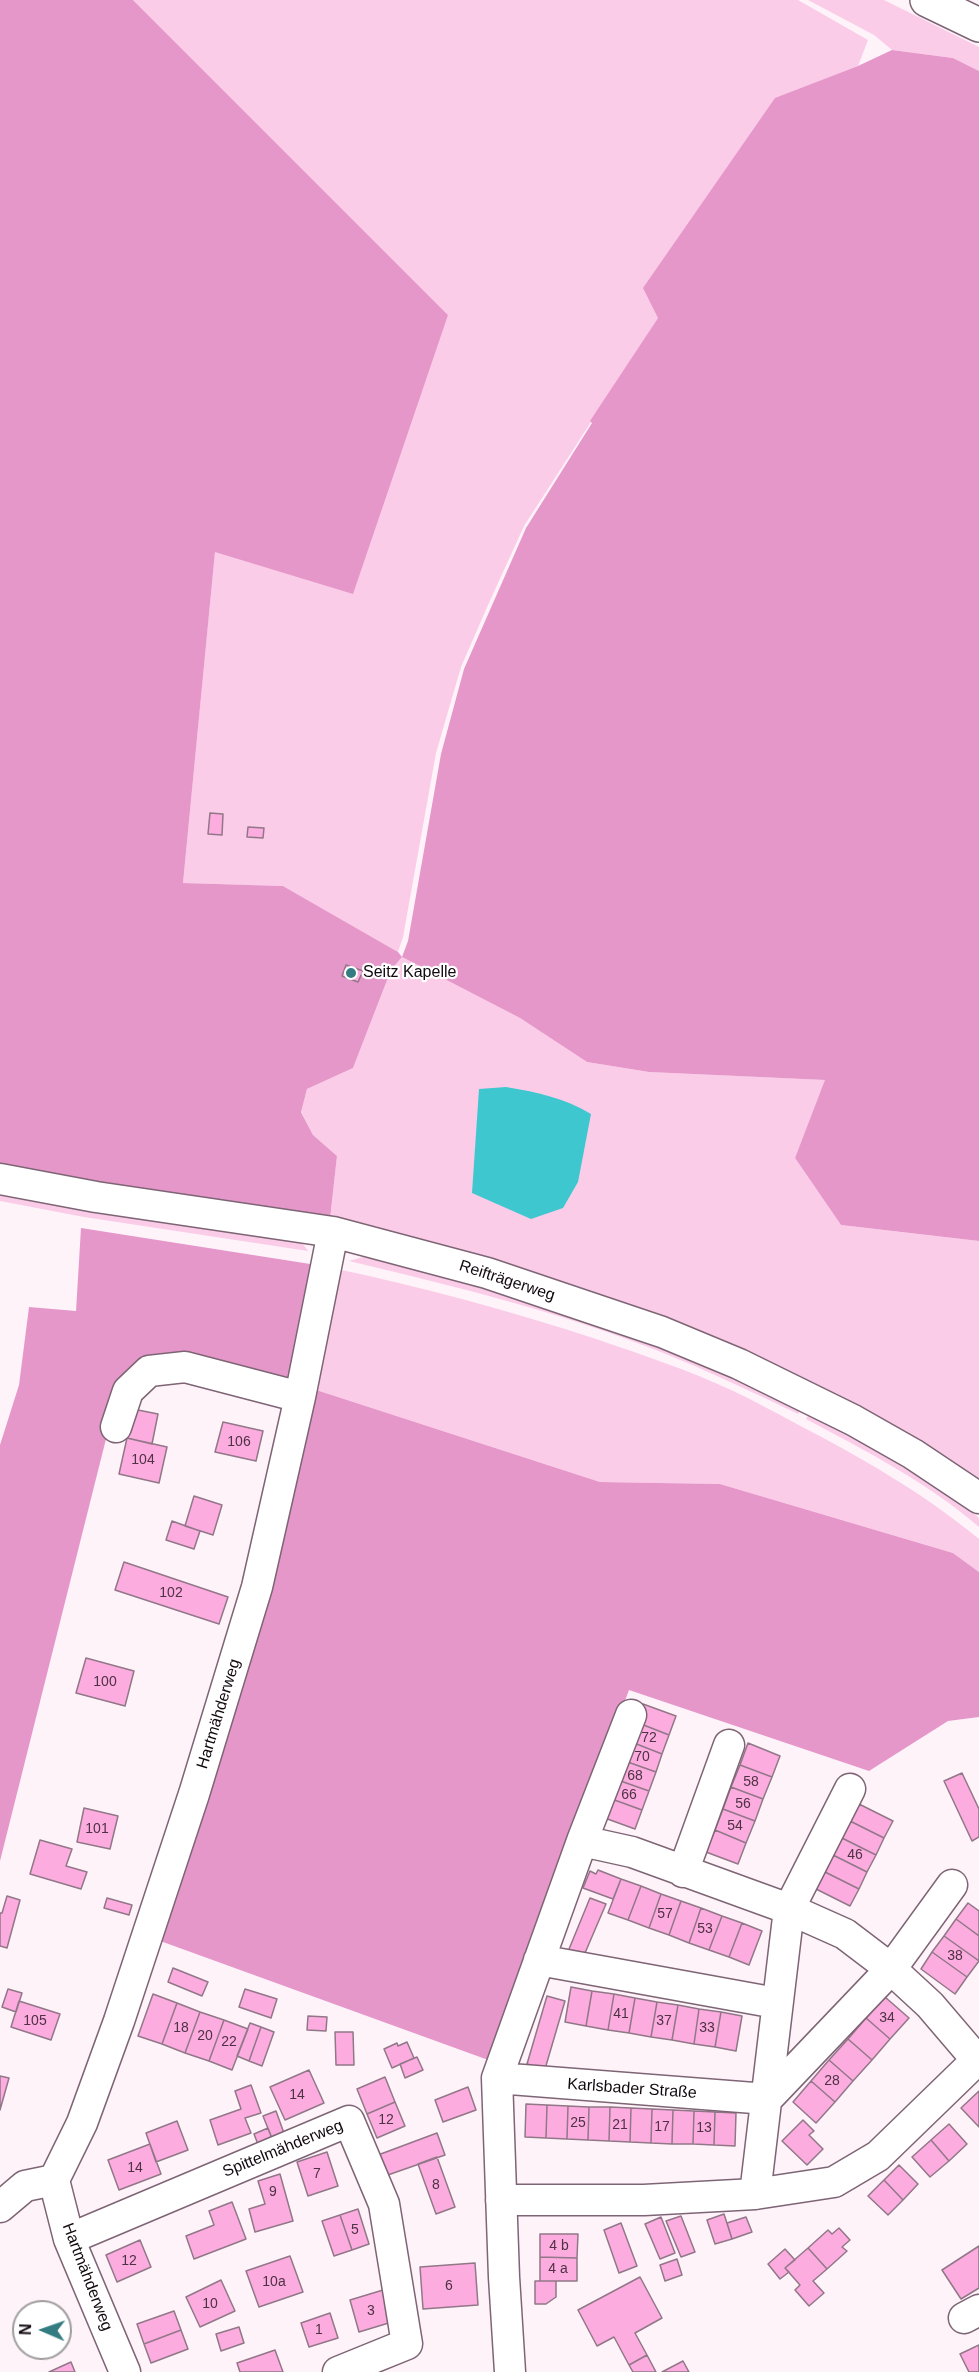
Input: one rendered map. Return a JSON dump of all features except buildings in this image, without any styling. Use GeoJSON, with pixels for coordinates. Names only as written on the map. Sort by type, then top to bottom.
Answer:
{"type":"FeatureCollection","features":[{"type":"Feature","properties":{"kind":"highway"},"geometry":{"type":"LineString","coordinates":[[927,0],[979,25]]}},
{"type":"Feature","properties":{"kind":"street","name":"Reifträgerweg"},"geometry":{"type":"LineString","coordinates":[[0,1179],[96,1197],[333,1232],[487,1274],[662,1332],[739,1364],[811,1398],[913,1454],[978,1499]]}},
{"type":"Feature","properties":{"kind":"street","name":"Hartmähderweg"},"geometry":{"type":"LineString","coordinates":[[125,2372],[69,2239],[54,2180],[82,2123],[119,2021],[194,1794],[257,1587],[300,1397],[333,1232]]}},
{"type":"Feature","properties":{"kind":"street"},"geometry":{"type":"LineString","coordinates":[[116,1427],[128,1390],[149,1371],[185,1367],[300,1397]]}},
{"type":"Feature","properties":{"kind":"street"},"geometry":{"type":"LineString","coordinates":[[510,2372],[497,2078],[582,1841],[631,1715]]}},
{"type":"Feature","properties":{"kind":"street"},"geometry":{"type":"LineString","coordinates":[[683,1872],[729,1745]]}},
{"type":"Feature","properties":{"kind":"street"},"geometry":{"type":"LineString","coordinates":[[755,2194],[789,1909],[850,1789]]}},
{"type":"Feature","properties":{"kind":"street"},"geometry":{"type":"LineString","coordinates":[[501,2199],[644,2200],[755,2194],[834,2182],[878,2156],[978,2059],[930,2005],[891,1969],[845,1934],[789,1909],[632,1852],[582,1841]]}},
{"type":"Feature","properties":{"kind":"street"},"geometry":{"type":"LineString","coordinates":[[767,2099],[891,1969],[952,1885]]}},
{"type":"Feature","properties":{"kind":"street"},"geometry":{"type":"LineString","coordinates":[[539,1960],[776,2003]]}},
{"type":"Feature","properties":{"kind":"street","name":"Karlsbader Straße"},"geometry":{"type":"LineString","coordinates":[[497,2078],[767,2099]]}},
{"type":"Feature","properties":{"kind":"street","name":"Spittelmähderweg"},"geometry":{"type":"LineString","coordinates":[[69,2239],[349,2121],[384,2204],[407,2344],[338,2372]]}},
{"type":"Feature","properties":{"kind":"street"},"geometry":{"type":"LineString","coordinates":[[0,2207],[25,2186],[54,2180]]}},
{"type":"Feature","properties":{"kind":"shaded area"},"geometry":{"type":"Polygon","coordinates":[[[0,0],[133,0],[448,315],[353,594],[215,552],[183,883],[283,886],[398,952],[402,957],[391,970],[353,1068],[307,1089],[301,1112],[313,1135],[337,1156],[330,1219],[98,1184],[0,1166],[0,0]]]}},
{"type":"Feature","properties":{"kind":"shaded area"},"geometry":{"type":"Polygon","coordinates":[[[133,0],[798,0],[868,40],[858,66],[775,99],[658,318],[524,526],[461,667],[436,753],[403,937],[398,952],[283,886],[183,883],[215,551],[448,315],[133,0]]]}},
{"type":"Feature","properties":{"kind":"shaded area"},"geometry":{"type":"Polygon","coordinates":[[[808,0],[884,0],[979,47],[979,71],[953,58],[892,50],[874,35],[808,0]]]}},
{"type":"Feature","properties":{"kind":"shaded area"},"geometry":{"type":"Polygon","coordinates":[[[892,50],[953,58],[979,71],[979,1241],[841,1225],[795,1158],[825,1080],[649,1072],[587,1062],[520,1018],[402,957],[408,941],[441,754],[464,669],[526,528],[592,423],[590,421],[658,318],[643,288],[775,98],[858,66],[892,50]]]}},
{"type":"Feature","properties":{"kind":"shaded area"},"geometry":{"type":"Polygon","coordinates":[[[402,957],[520,1018],[587,1062],[649,1072],[826,1080],[795,1158],[841,1225],[979,1241],[979,1480],[910,1435],[844,1398],[711,1336],[652,1314],[330,1219],[337,1156],[313,1135],[301,1111],[307,1089],[353,1068],[391,970],[402,957]]]}},
{"type":"Feature","properties":{"kind":"shaded area"},"geometry":{"type":"Polygon","coordinates":[[[0,1191],[300,1240],[308,1251],[84,1217],[0,1201],[0,1191]]]}},
{"type":"Feature","properties":{"kind":"shaded area"},"geometry":{"type":"Polygon","coordinates":[[[81,1228],[323,1266],[295,1385],[176,1358],[109,1427],[0,1861],[0,1445],[19,1385],[29,1307],[76,1311],[81,1228]]]}},
{"type":"Feature","properties":{"kind":"shaded area"},"geometry":{"type":"Polygon","coordinates":[[[363,1257],[514,1295],[588,1318],[697,1359],[802,1409],[798,1414],[679,1359],[585,1324],[467,1290],[349,1261],[363,1257]]]}},
{"type":"Feature","properties":{"kind":"shaded area"},"geometry":{"type":"Polygon","coordinates":[[[332,1268],[433,1291],[566,1329],[665,1363],[739,1394],[867,1462],[957,1522],[979,1539],[979,1572],[953,1553],[720,1484],[600,1482],[307,1387],[332,1268]]]}},
{"type":"Feature","properties":{"kind":"shaded area"},"geometry":{"type":"Polygon","coordinates":[[[307,1387],[600,1482],[720,1484],[953,1553],[979,1572],[979,1717],[948,1721],[869,1771],[629,1690],[491,2061],[152,1938],[307,1387]]]}},
{"type":"Feature","properties":{"kind":"shaded area"},"geometry":{"type":"Polygon","coordinates":[[[809,1414],[919,1473],[979,1518],[979,1527],[917,1481],[806,1419],[809,1414]]]}},
{"type":"Feature","properties":{"kind":"water"},"geometry":{"type":"Polygon","coordinates":[[[506,1087],[550,1096],[591,1114],[578,1182],[563,1208],[531,1219],[472,1193],[479,1089],[506,1087]]]}},
{"type":"Feature","properties":{"kind":"place","name":"Seitz Kapelle"},"geometry":{"type":"Point","coordinates":[351,973]}}]}
